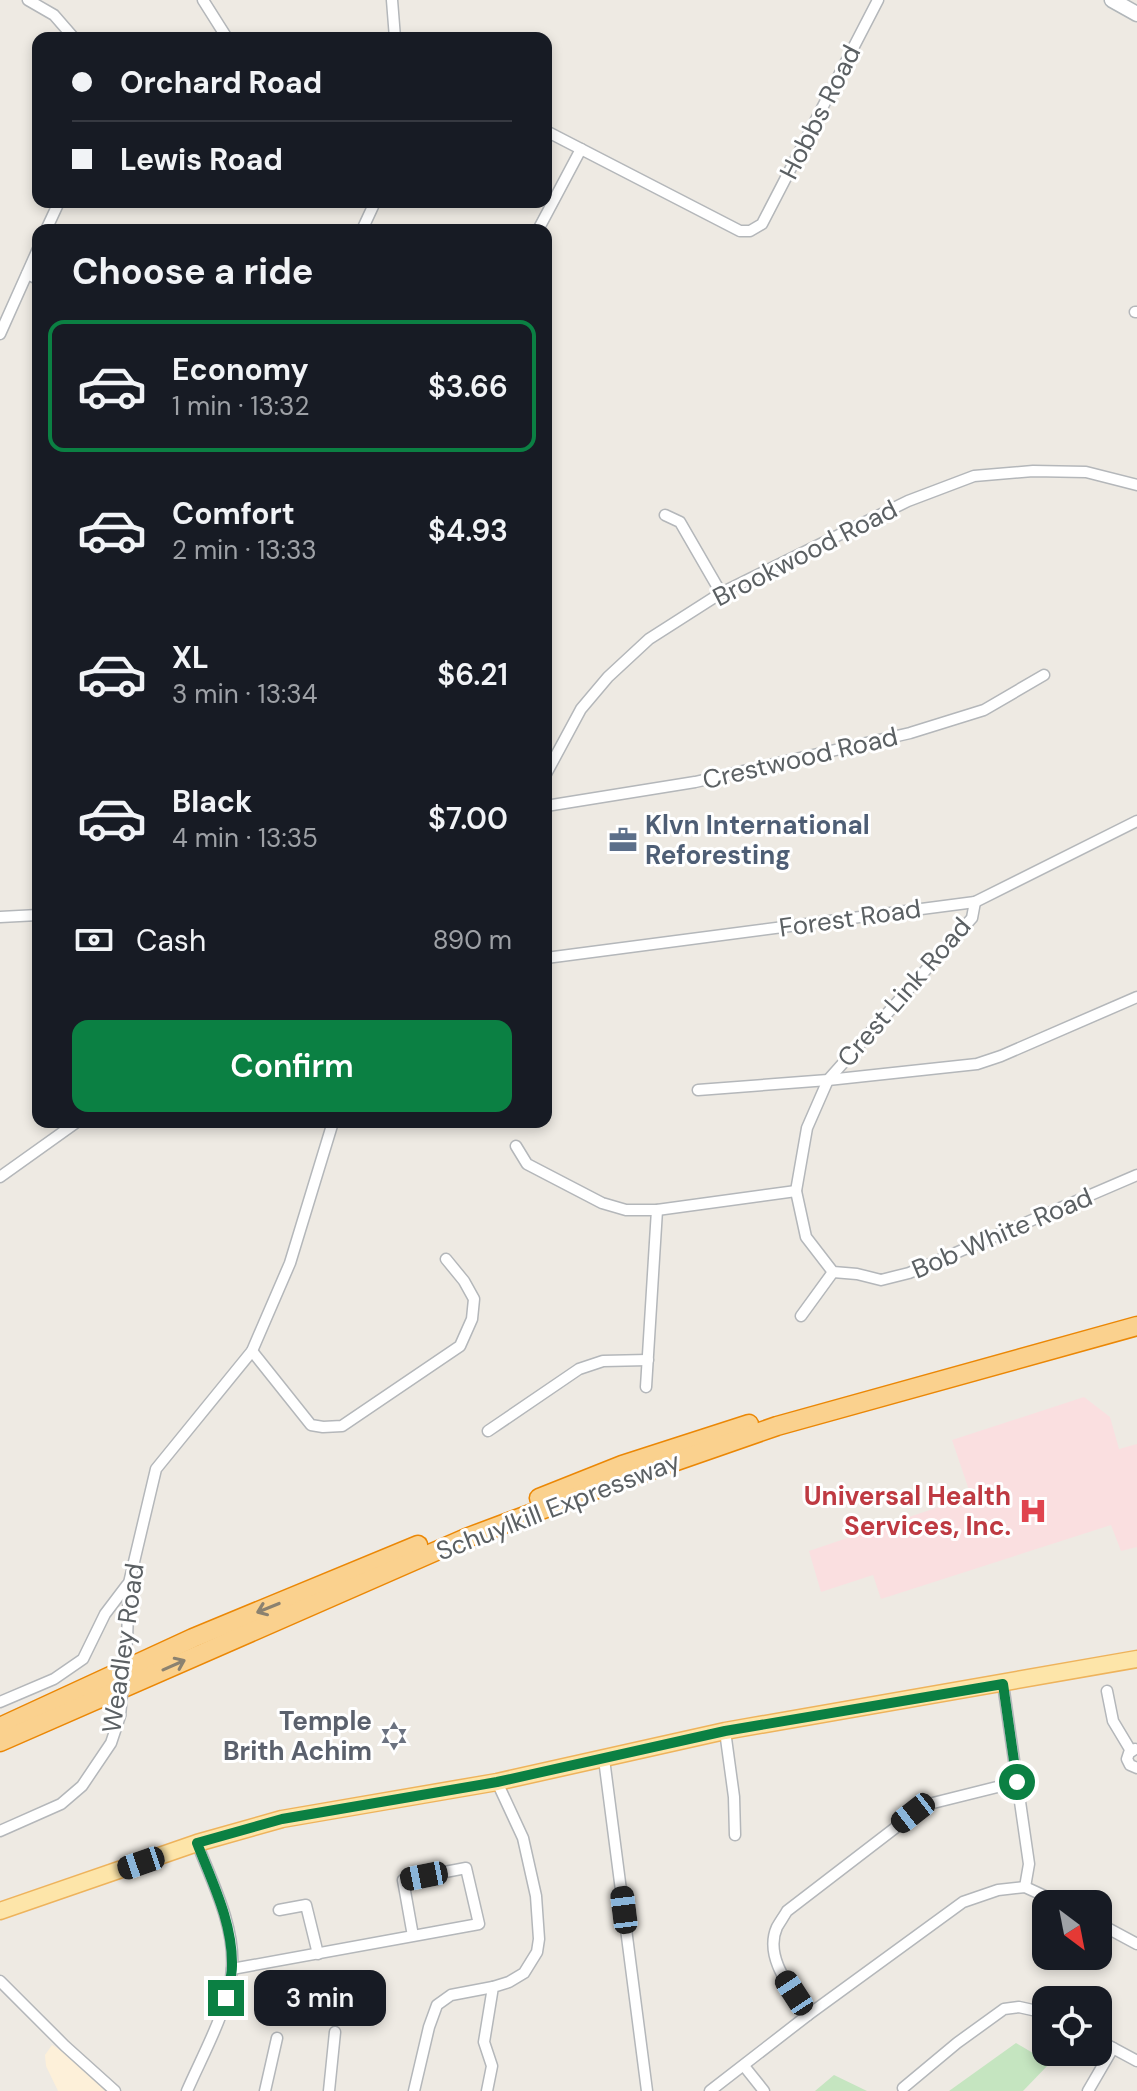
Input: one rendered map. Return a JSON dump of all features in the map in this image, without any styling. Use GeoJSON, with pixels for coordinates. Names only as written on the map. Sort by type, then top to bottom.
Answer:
{"type":"FeatureCollection","features":[{"type":"Feature","properties":{"kind":"highway","name":"Schuylkill Expressway"},"geometry":{"type":"LineString","coordinates":[[0,1727],[193,1638],[622,1465],[744,1425],[1137,1317]]}},
{"type":"Feature","properties":{"kind":"highway","name":"Schuylkill Expressway"},"geometry":{"type":"LineString","coordinates":[[0,1742],[466,1538],[613,1483],[777,1426],[1137,1326]]}},
{"type":"Feature","properties":{"kind":"main road"},"geometry":{"type":"LineString","coordinates":[[0,1911],[197,1843],[282,1819],[497,1782],[725,1731],[1137,1659]]}},
{"type":"Feature","properties":{"kind":"street"},"geometry":{"type":"LineString","coordinates":[[28,0],[54,15],[69,32]]}},
{"type":"Feature","properties":{"kind":"street"},"geometry":{"type":"LineString","coordinates":[[203,0],[223,32]]}},
{"type":"Feature","properties":{"kind":"street"},"geometry":{"type":"LineString","coordinates":[[392,0],[395,32]]}},
{"type":"Feature","properties":{"kind":"street","name":"Hobbs Road"},"geometry":{"type":"LineString","coordinates":[[581,149],[740,231],[750,231],[762,224],[878,0]]}},
{"type":"Feature","properties":{"kind":"street"},"geometry":{"type":"LineString","coordinates":[[1112,0],[1137,14]]}},
{"type":"Feature","properties":{"kind":"street"},"geometry":{"type":"LineString","coordinates":[[552,134],[581,149],[552,204]]}},
{"type":"Feature","properties":{"kind":"street"},"geometry":{"type":"LineString","coordinates":[[0,334],[32,263]]}},
{"type":"Feature","properties":{"kind":"street"},"geometry":{"type":"LineString","coordinates":[[27,274],[32,276]]}},
{"type":"Feature","properties":{"kind":"street","name":"Brookwood Road"},"geometry":{"type":"LineString","coordinates":[[552,763],[581,709],[608,677],[649,639],[721,593],[908,501],[974,476],[1033,471],[1086,472],[1137,485]]}},
{"type":"Feature","properties":{"kind":"street"},"geometry":{"type":"LineString","coordinates":[[665,515],[680,522],[721,593]]}},
{"type":"Feature","properties":{"kind":"street","name":"Crestwood Road"},"geometry":{"type":"LineString","coordinates":[[552,805],[695,782],[910,733],[984,710],[1044,675]]}},
{"type":"Feature","properties":{"kind":"street","name":"Forest Road"},"geometry":{"type":"LineString","coordinates":[[552,957],[975,902],[1137,821]]}},
{"type":"Feature","properties":{"kind":"street","name":"Crest Link Road"},"geometry":{"type":"LineString","coordinates":[[828,1080],[972,918],[975,902]]}},
{"type":"Feature","properties":{"kind":"street"},"geometry":{"type":"LineString","coordinates":[[0,917],[32,915]]}},
{"type":"Feature","properties":{"kind":"street"},"geometry":{"type":"LineString","coordinates":[[698,1090],[977,1064],[1137,997]]}},
{"type":"Feature","properties":{"kind":"street"},"geometry":{"type":"LineString","coordinates":[[801,1316],[833,1272],[806,1237],[796,1191],[807,1128],[828,1080]]}},
{"type":"Feature","properties":{"kind":"street"},"geometry":{"type":"LineString","coordinates":[[0,1177],[69,1128]]}},
{"type":"Feature","properties":{"kind":"street","name":"Weadley Road"},"geometry":{"type":"LineString","coordinates":[[0,1831],[61,1804],[82,1786],[111,1743],[120,1716],[129,1583],[156,1469],[252,1351],[290,1263],[331,1128]]}},
{"type":"Feature","properties":{"kind":"street"},"geometry":{"type":"LineString","coordinates":[[516,1146],[527,1164],[602,1203],[626,1210],[657,1210],[796,1191]]}},
{"type":"Feature","properties":{"kind":"street","name":"Bob White Road"},"geometry":{"type":"LineString","coordinates":[[833,1272],[881,1280],[909,1273],[1137,1175]]}},
{"type":"Feature","properties":{"kind":"street"},"geometry":{"type":"LineString","coordinates":[[646,1387],[657,1210]]}},
{"type":"Feature","properties":{"kind":"street"},"geometry":{"type":"LineString","coordinates":[[252,1351],[311,1425],[342,1426],[460,1346],[472,1319],[474,1299],[446,1259]]}},
{"type":"Feature","properties":{"kind":"street"},"geometry":{"type":"LineString","coordinates":[[488,1431],[579,1369],[603,1361],[648,1360]]}},
{"type":"Feature","properties":{"kind":"street"},"geometry":{"type":"LineString","coordinates":[[0,1702],[54,1679],[83,1659],[105,1614],[129,1583]]}},
{"type":"Feature","properties":{"kind":"street"},"geometry":{"type":"LineString","coordinates":[[1003,1684],[1029,1864],[1025,1887]]}},
{"type":"Feature","properties":{"kind":"street"},"geometry":{"type":"LineString","coordinates":[[1107,1691],[1113,1721],[1134,1750],[1127,1756],[1128,1762],[1137,1768]]}},
{"type":"Feature","properties":{"kind":"street"},"geometry":{"type":"LineString","coordinates":[[725,1731],[734,1797],[735,1835]]}},
{"type":"Feature","properties":{"kind":"street"},"geometry":{"type":"LineString","coordinates":[[604,1759],[647,2091]]}},
{"type":"Feature","properties":{"kind":"street"},"geometry":{"type":"LineString","coordinates":[[414,2091],[437,2005],[451,1995],[509,1982],[524,1973],[537,1952],[536,1896],[523,1838],[497,1782]]}},
{"type":"Feature","properties":{"kind":"street"},"geometry":{"type":"LineString","coordinates":[[808,2015],[780,1971],[776,1958],[776,1929],[787,1911],[925,1805],[1017,1782]]}},
{"type":"Feature","properties":{"kind":"street"},"geometry":{"type":"LineString","coordinates":[[187,2091],[226,1998],[232,1969],[231,1941],[225,1918],[197,1843]]}},
{"type":"Feature","properties":{"kind":"street"},"geometry":{"type":"LineString","coordinates":[[232,1969],[479,1924],[466,1868],[403,1880],[413,1936]]}},
{"type":"Feature","properties":{"kind":"street"},"geometry":{"type":"LineString","coordinates":[[710,2091],[963,1902],[998,1890],[1025,1887],[1032,1890]]}},
{"type":"Feature","properties":{"kind":"street"},"geometry":{"type":"LineString","coordinates":[[279,1910],[306,1905],[318,1954]]}},
{"type":"Feature","properties":{"kind":"street"},"geometry":{"type":"LineString","coordinates":[[1112,1931],[1137,1944]]}},
{"type":"Feature","properties":{"kind":"street"},"geometry":{"type":"LineString","coordinates":[[0,1981],[115,2091]]}},
{"type":"Feature","properties":{"kind":"street"},"geometry":{"type":"LineString","coordinates":[[487,2091],[492,2066],[484,2042],[493,1987]]}},
{"type":"Feature","properties":{"kind":"street"},"geometry":{"type":"LineString","coordinates":[[903,2088],[1004,2009],[1019,2007],[1032,2010]]}},
{"type":"Feature","properties":{"kind":"street"},"geometry":{"type":"LineString","coordinates":[[329,2091],[335,2032]]}},
{"type":"Feature","properties":{"kind":"street"},"geometry":{"type":"LineString","coordinates":[[265,2091],[277,2038]]}},
{"type":"Feature","properties":{"kind":"street"},"geometry":{"type":"LineString","coordinates":[[1088,2091],[1113,2048],[1137,2061]]}},
{"type":"Feature","properties":{"kind":"street"},"geometry":{"type":"LineString","coordinates":[[744,2066],[764,2091]]}},
{"type":"Feature","properties":{"kind":"shaded area","name":"Universal Health Services, Inc."},"geometry":{"type":"Polygon","coordinates":[[[1084,1397],[1110,1417],[1119,1449],[1137,1444],[1137,1547],[1121,1551],[1111,1525],[881,1599],[873,1575],[821,1592],[809,1551],[971,1496],[952,1440],[1084,1397]]]}},
{"type":"Feature","properties":{"kind":"shaded area"},"geometry":{"type":"Polygon","coordinates":[[[52,2045],[68,2055],[107,2091],[58,2091],[46,2066],[45,2055],[52,2045]]]}},
{"type":"Feature","properties":{"kind":"green space"},"geometry":{"type":"Polygon","coordinates":[[[1016,2043],[1032,2052],[1032,2066],[1047,2066],[1023,2091],[949,2091],[1016,2043]]]}},
{"type":"Feature","properties":{"kind":"green space"},"geometry":{"type":"Polygon","coordinates":[[[834,2075],[867,2091],[815,2091],[834,2075]]]}},
{"type":"Feature","properties":{"kind":"place","name":"Klvn International Reforesting"},"geometry":{"type":"Point","coordinates":[623,840]}},
{"type":"Feature","properties":{"kind":"place","name":"Universal Health Services, Inc."},"geometry":{"type":"Point","coordinates":[1033,1511]}},
{"type":"Feature","properties":{"kind":"place","name":"Temple Brith Achim"},"geometry":{"type":"Point","coordinates":[394,1736]}},
{"type":"Feature","properties":{"kind":"route"},"geometry":{"type":"LineString","coordinates":[[226,1998],[232,1969],[231,1941],[197,1843],[277,1820],[497,1782],[725,1731],[1003,1684],[1017,1782]]}}]}
